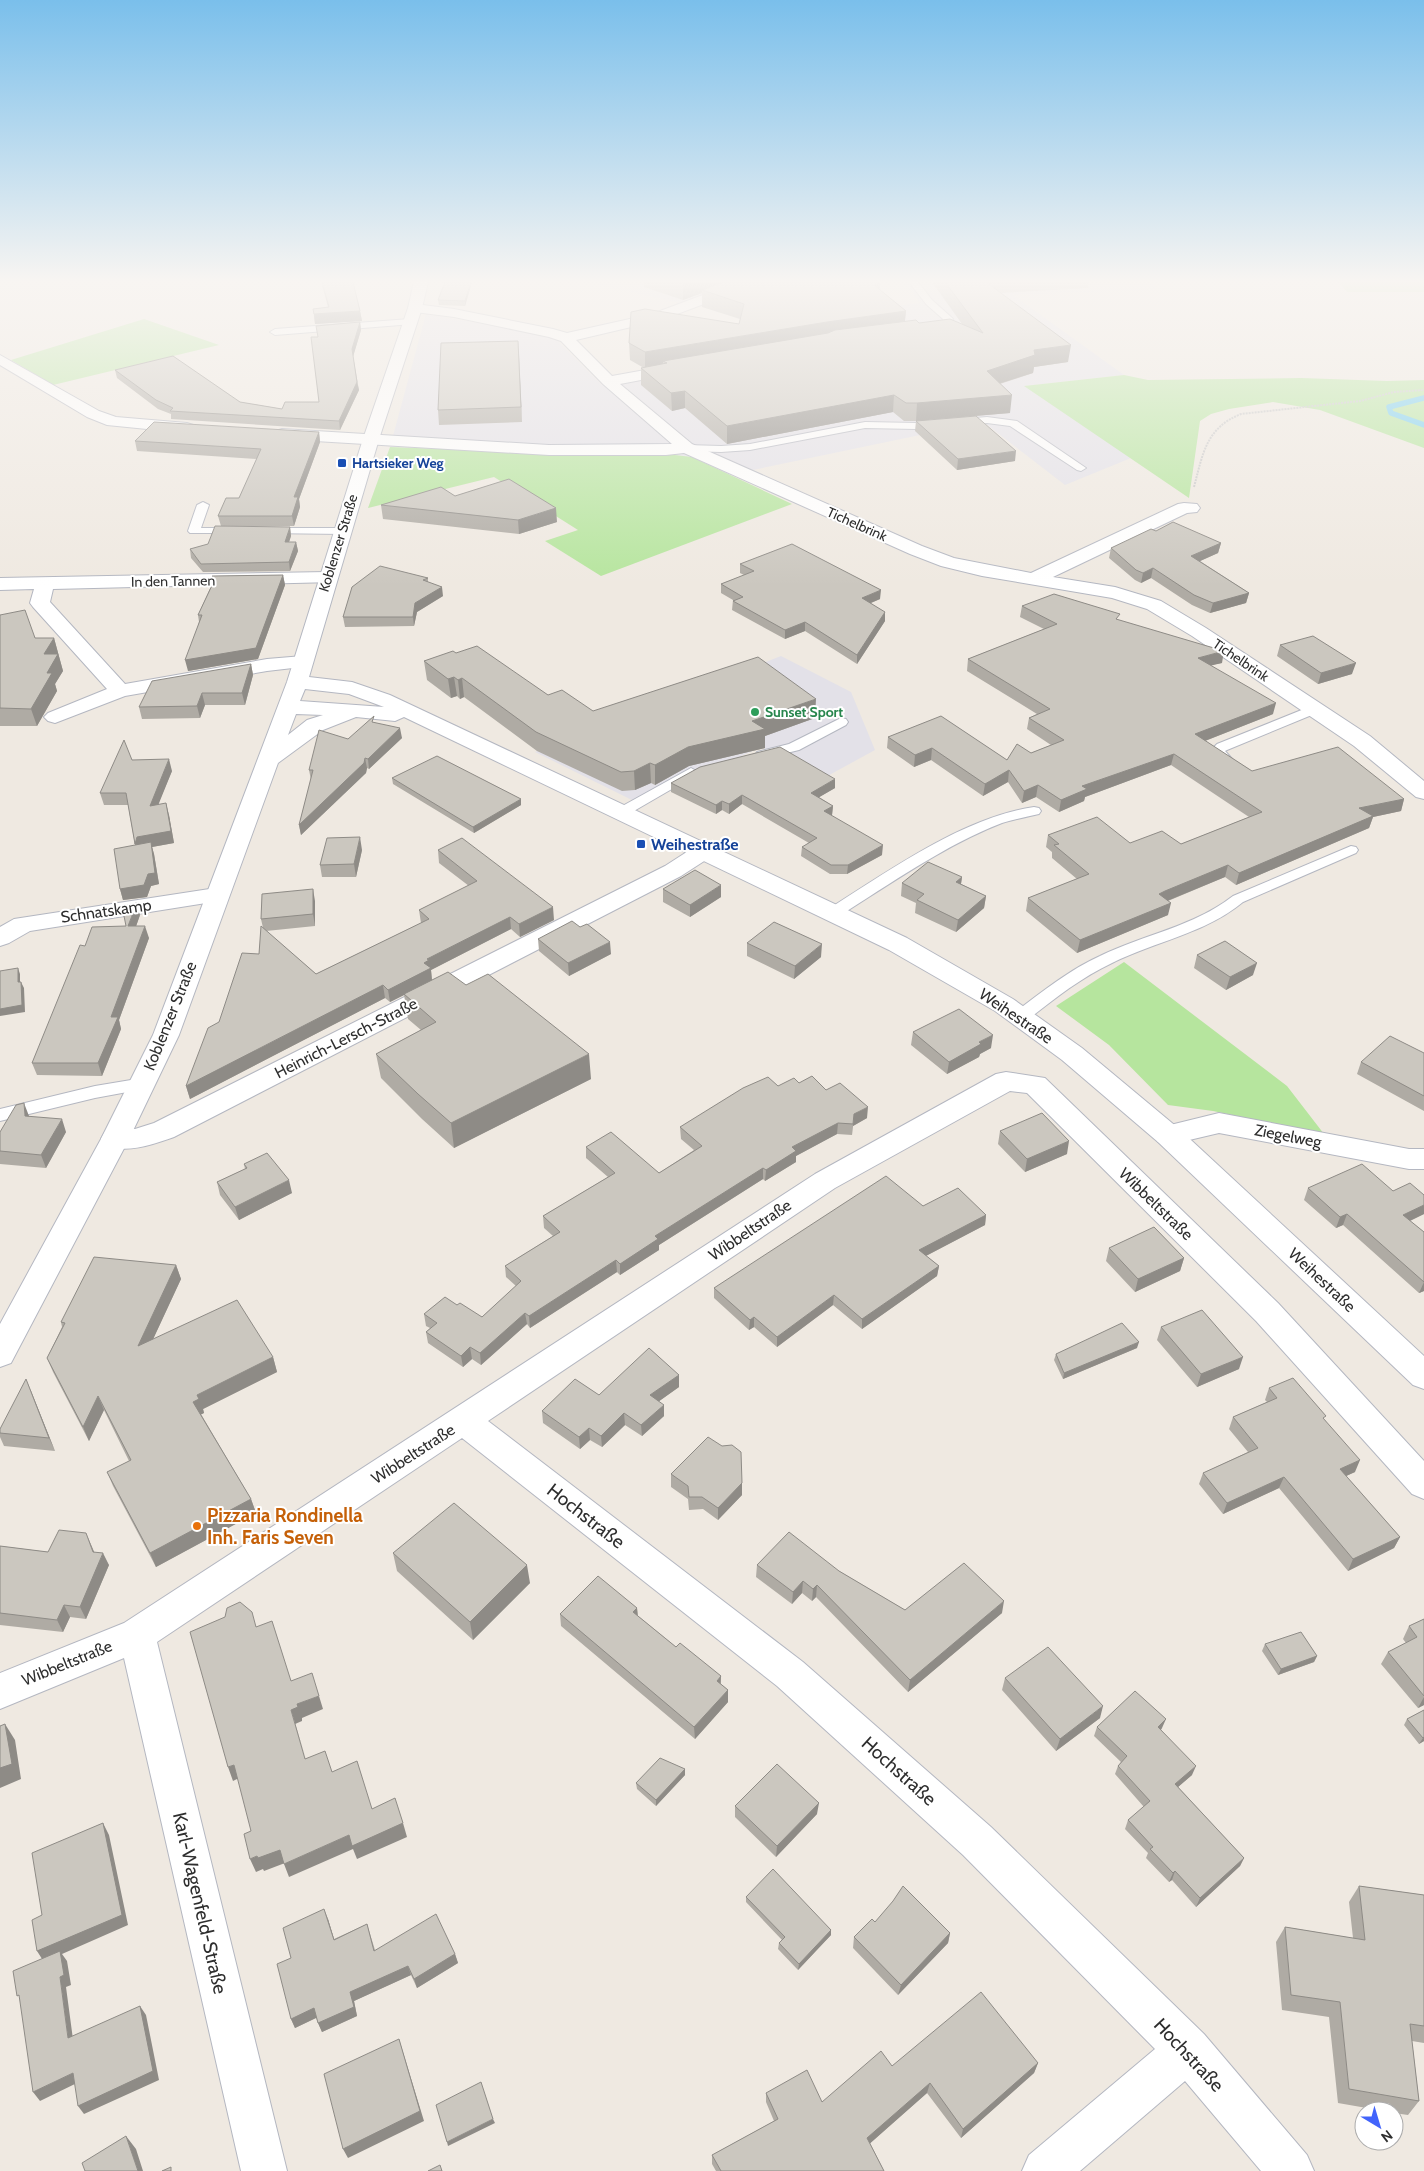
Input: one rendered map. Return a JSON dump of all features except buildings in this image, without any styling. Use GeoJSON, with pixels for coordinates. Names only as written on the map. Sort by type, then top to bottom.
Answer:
{"type":"FeatureCollection","features":[{"type":"Feature","properties":{"kind":"street"},"geometry":{"type":"LineString","coordinates":[[41,383],[93,414],[113,422],[203,429]]}},
{"type":"Feature","properties":{"kind":"street","name":"Koblenzer Straße"},"geometry":{"type":"LineString","coordinates":[[0,1354],[115,1139],[166,1035],[216,895],[269,759],[303,662],[327,578],[389,383]]}},
{"type":"Feature","properties":{"kind":"street","name":"Tichelbrink"},"geometry":{"type":"LineString","coordinates":[[611,383],[686,448],[916,550],[948,562],[982,570],[1115,593],[1154,606],[1199,632],[1362,741],[1424,792]]}},
{"type":"Feature","properties":{"kind":"street"},"geometry":{"type":"LineString","coordinates":[[262,433],[370,439]]}},
{"type":"Feature","properties":{"kind":"street","name":"Tichelbrink"},"geometry":{"type":"LineString","coordinates":[[370,439],[549,450],[666,450],[686,448]]}},
{"type":"Feature","properties":{"kind":"street"},"geometry":{"type":"LineString","coordinates":[[1035,578],[1184,508],[1190,508]]}},
{"type":"Feature","properties":{"kind":"street","name":"In den Tannen"},"geometry":{"type":"LineString","coordinates":[[0,584],[327,578]]}},
{"type":"Feature","properties":{"kind":"street"},"geometry":{"type":"LineString","coordinates":[[48,582],[43,590],[40,603],[120,691]]}},
{"type":"Feature","properties":{"kind":"street"},"geometry":{"type":"LineString","coordinates":[[54,717],[120,691],[267,665],[303,662]]}},
{"type":"Feature","properties":{"kind":"street","name":"Weihestraße"},"geometry":{"type":"LineString","coordinates":[[296,682],[352,688],[382,699],[898,944],[1004,1005],[1072,1054],[1168,1135],[1424,1376]]}},
{"type":"Feature","properties":{"kind":"street","name":"Weihestraße"},"geometry":{"type":"LineString","coordinates":[[287,707],[363,711],[421,719]]}},
{"type":"Feature","properties":{"kind":"street"},"geometry":{"type":"LineString","coordinates":[[269,759],[315,726],[340,716],[363,711]]}},
{"type":"Feature","properties":{"kind":"street","name":"Heinrich-Lersch-Straße"},"geometry":{"type":"LineString","coordinates":[[115,1139],[136,1139],[164,1130],[673,871],[704,851]]}},
{"type":"Feature","properties":{"kind":"street","name":"Schnatskamp"},"geometry":{"type":"LineString","coordinates":[[0,938],[22,924],[216,895]]}},
{"type":"Feature","properties":{"kind":"street","name":"Wibbeltstraße"},"geometry":{"type":"LineString","coordinates":[[0,1691],[137,1635],[825,1181],[1006,1081],[1035,1085],[1267,1312],[1424,1484]]}},
{"type":"Feature","properties":{"kind":"street","name":"Ziegelweg"},"geometry":{"type":"LineString","coordinates":[[1168,1135],[1218,1124],[1419,1163]]}},
{"type":"Feature","properties":{"kind":"street","name":"Hochstraße"},"geometry":{"type":"LineString","coordinates":[[463,1420],[790,1674],[977,1841],[1188,2050],[1291,2171]]}},
{"type":"Feature","properties":{"kind":"street","name":"Karl-Wagenfeld-Straße"},"geometry":{"type":"LineString","coordinates":[[137,1635],[264,2171]]}},
{"type":"Feature","properties":{"kind":"street"},"geometry":{"type":"LineString","coordinates":[[1045,2171],[1188,2050]]}},
{"type":"Feature","properties":{"kind":"lane"},"geometry":{"type":"LineString","coordinates":[[686,448],[721,450],[750,447],[864,425],[916,426],[987,420],[1013,423],[1081,468]]}},
{"type":"Feature","properties":{"kind":"lane"},"geometry":{"type":"LineString","coordinates":[[203,505],[194,531],[342,531]]}},
{"type":"Feature","properties":{"kind":"lane"},"geometry":{"type":"LineString","coordinates":[[1227,761],[1217,751],[1222,747],[1314,709]]}},
{"type":"Feature","properties":{"kind":"lane"},"geometry":{"type":"LineString","coordinates":[[748,758],[794,747],[841,722]]}},
{"type":"Feature","properties":{"kind":"lane"},"geometry":{"type":"LineString","coordinates":[[622,812],[694,771],[703,769]]}},
{"type":"Feature","properties":{"kind":"lane"},"geometry":{"type":"LineString","coordinates":[[833,913],[919,860],[980,827],[1014,814],[1034,811]]}},
{"type":"Feature","properties":{"kind":"lane"},"geometry":{"type":"LineString","coordinates":[[1020,1017],[1075,975],[1120,953],[1159,940],[1226,910],[1238,899],[1351,850]]}},
{"type":"Feature","properties":{"kind":"lane"},"geometry":{"type":"LineString","coordinates":[[0,1115],[95,1092],[143,1084]]}},
{"type":"Feature","properties":{"kind":"path"},"geometry":{"type":"LineString","coordinates":[[1190,508],[1205,452],[1218,426],[1230,418],[1241,414],[1342,403],[1394,392],[1424,390]]}},
{"type":"Feature","properties":{"kind":"shaded area"},"geometry":{"type":"Polygon","coordinates":[[[407,383],[600,383],[602,385],[612,383],[1049,383],[1025,386],[1131,458],[1065,485],[986,424],[944,430],[729,475],[692,457],[390,447],[407,383]]]}},
{"type":"Feature","properties":{"kind":"shaded area"},"geometry":{"type":"Polygon","coordinates":[[[781,656],[851,692],[875,750],[822,779],[762,747],[636,802],[535,752],[781,656]]]}},
{"type":"Feature","properties":{"kind":"green space"},"geometry":{"type":"Polygon","coordinates":[[[1048,383],[1424,383],[1424,448],[1320,410],[1273,402],[1229,409],[1211,414],[1200,421],[1189,498],[1024,386],[1048,383]]]}},
{"type":"Feature","properties":{"kind":"green space"},"geometry":{"type":"Polygon","coordinates":[[[390,447],[546,453],[666,454],[692,457],[792,504],[601,576],[545,541],[578,530],[494,477],[368,508],[390,447]]]}},
{"type":"Feature","properties":{"kind":"green space"},"geometry":{"type":"Polygon","coordinates":[[[1124,962],[1287,1086],[1324,1134],[1213,1111],[1168,1105],[1109,1045],[1056,1006],[1124,962]]]}},
{"type":"Feature","properties":{"kind":"waterway"},"geometry":{"type":"LineString","coordinates":[[1424,398],[1389,407],[1391,413],[1424,425]]}},
{"type":"Feature","properties":{"kind":"place","name":"Hartsieker Weg"},"geometry":{"type":"Point","coordinates":[342,463]}},
{"type":"Feature","properties":{"kind":"place","name":"Sunset Sport"},"geometry":{"type":"Point","coordinates":[755,712]}},
{"type":"Feature","properties":{"kind":"place","name":"Weihestraße"},"geometry":{"type":"Point","coordinates":[641,844]}},
{"type":"Feature","properties":{"kind":"place","name":"Pizzaria Rondinella Inh. Faris Seven"},"geometry":{"type":"Point","coordinates":[197,1526]}}]}
